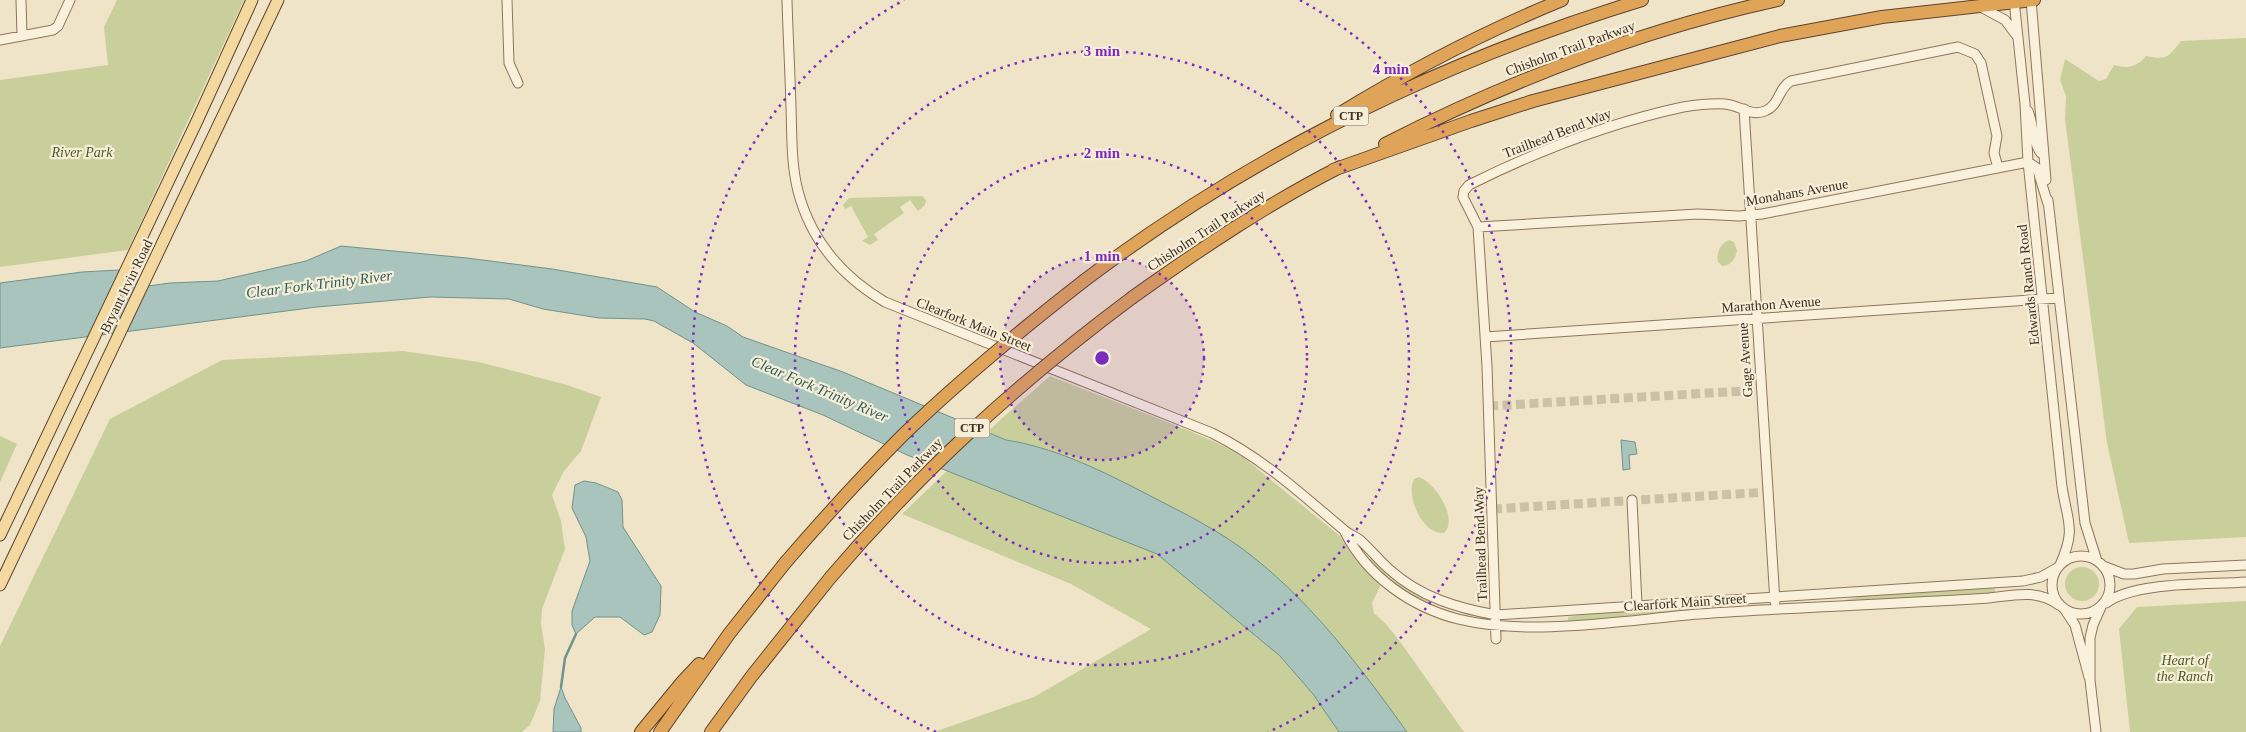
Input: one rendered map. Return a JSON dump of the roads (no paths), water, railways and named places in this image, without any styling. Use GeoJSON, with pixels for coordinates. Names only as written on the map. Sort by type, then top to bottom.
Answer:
{"type":"FeatureCollection","features":[{"type":"Feature","properties":{"kind":"highway"},"geometry":{"type":"LineString","coordinates":[[1240,174],[1390,83],[1444,55],[1562,0]]}},
{"type":"Feature","properties":{"kind":"highway","name":"Chisholm Trail Parkway"},"geometry":{"type":"LineString","coordinates":[[660,732],[729,634],[785,563],[846,494],[903,435],[978,366],[1084,280],[1170,218],[1240,174],[1380,101],[1455,67],[1526,39],[1642,0]]}},
{"type":"Feature","properties":{"kind":"highway","name":"Chisholm Trail Parkway"},"geometry":{"type":"LineString","coordinates":[[710,732],[750,677],[830,578],[896,503],[965,435],[1051,360],[1132,297],[1212,242],[1333,170],[1431,121],[1546,72],[1611,47],[1692,21],[1778,0]]}},
{"type":"Feature","properties":{"kind":"highway"},"geometry":{"type":"LineString","coordinates":[[1333,170],[1516,106],[1761,41],[1856,21],[1977,5],[2032,0]]}},
{"type":"Feature","properties":{"kind":"highway"},"geometry":{"type":"LineString","coordinates":[[641,732],[683,681],[729,634]]}},
{"type":"Feature","properties":{"kind":"main road","name":"Bryant Irvin Road"},"geometry":{"type":"LineString","coordinates":[[0,535],[252,0]]}},
{"type":"Feature","properties":{"kind":"main road","name":"Bryant Irvin Road"},"geometry":{"type":"LineString","coordinates":[[0,585],[170,231],[278,0]]}},
{"type":"Feature","properties":{"kind":"street"},"geometry":{"type":"LineString","coordinates":[[21,0],[22,36]]}},
{"type":"Feature","properties":{"kind":"street"},"geometry":{"type":"LineString","coordinates":[[0,40],[53,30],[58,26],[70,0]]}},
{"type":"Feature","properties":{"kind":"street"},"geometry":{"type":"LineString","coordinates":[[507,0],[509,63],[518,83]]}},
{"type":"Feature","properties":{"kind":"street","name":"Clearfork Main Street"},"geometry":{"type":"LineString","coordinates":[[788,0],[793,160],[798,191],[810,222],[827,253],[849,277],[860,287],[892,305],[1212,433],[1242,448],[1312,501],[1345,531],[1358,538],[1390,570],[1431,597],[1465,610],[1496,615],[1638,604],[1775,598],[2023,581],[2041,577],[2058,566]]}},
{"type":"Feature","properties":{"kind":"street","name":"Edwards Ranch Road"},"geometry":{"type":"LineString","coordinates":[[2032,0],[2048,204],[2085,523],[2100,563]]}},
{"type":"Feature","properties":{"kind":"street","name":"Edwards Ranch Road"},"geometry":{"type":"LineString","coordinates":[[2014,1],[2026,104],[2028,162],[2044,299],[2062,487],[2070,526],[2068,545],[2058,566]]}},
{"type":"Feature","properties":{"kind":"street"},"geometry":{"type":"LineString","coordinates":[[1977,5],[2005,20],[2019,41]]}},
{"type":"Feature","properties":{"kind":"street","name":"Trailhead Bend Way"},"geometry":{"type":"LineString","coordinates":[[1496,639],[1485,337],[1478,227],[1464,202],[1464,191],[1469,185],[1518,161],[1562,143],[1618,124],[1684,107],[1725,104],[1755,113],[1770,108],[1777,101],[1784,86],[1791,80],[1958,47],[1975,54],[1981,63],[1997,136],[1994,153],[1998,168]]}},
{"type":"Feature","properties":{"kind":"street"},"geometry":{"type":"LineString","coordinates":[[2026,104],[2034,128],[2037,148],[2043,154]]}},
{"type":"Feature","properties":{"kind":"street","name":"Gage Avenue"},"geometry":{"type":"LineString","coordinates":[[1744,109],[1776,610]]}},
{"type":"Feature","properties":{"kind":"street"},"geometry":{"type":"LineString","coordinates":[[2028,162],[2038,168],[2048,204]]}},
{"type":"Feature","properties":{"kind":"street","name":"Monahans Avenue"},"geometry":{"type":"LineString","coordinates":[[1478,227],[1698,214],[1750,215],[2028,162]]}},
{"type":"Feature","properties":{"kind":"street","name":"Marathon Avenue"},"geometry":{"type":"LineString","coordinates":[[1485,337],[2059,298]]}},
{"type":"Feature","properties":{"kind":"street"},"geometry":{"type":"LineString","coordinates":[[1632,500],[1638,604]]}},
{"type":"Feature","properties":{"kind":"street","name":"Clearfork Main Street"},"geometry":{"type":"LineString","coordinates":[[1345,531],[1360,556],[1375,573],[1406,597],[1457,619],[1496,627],[1582,624],[1776,610],[1978,599],[2026,593],[2044,596],[2061,607]]}},
{"type":"Feature","properties":{"kind":"street"},"geometry":{"type":"LineString","coordinates":[[2090,680],[2075,625],[2061,607],[2052,587],[2052,580],[2058,566],[2066,560],[2082,556],[2124,574],[2163,569],[2246,565]]}},
{"type":"Feature","properties":{"kind":"street"},"geometry":{"type":"LineString","coordinates":[[2096,732],[2090,680],[2091,630],[2110,592],[2111,585],[2107,572],[2100,563]]}},
{"type":"Feature","properties":{"kind":"street"},"geometry":{"type":"LineString","coordinates":[[2061,607],[2078,615],[2094,612],[2117,596],[2136,590],[2246,582]]}},
{"type":"Feature","properties":{"kind":"water","name":"Clear Fork Trinity River"},"geometry":{"type":"Polygon","coordinates":[[[341,246],[467,258],[552,269],[657,287],[695,312],[727,326],[743,337],[843,372],[1006,440],[1057,453],[1090,466],[1202,523],[1240,547],[1265,567],[1288,587],[1331,633],[1370,681],[1407,732],[1339,732],[1313,694],[1280,656],[1157,554],[907,455],[823,415],[746,385],[693,343],[654,321],[645,319],[599,318],[543,309],[509,299],[430,297],[317,307],[0,348],[0,283],[82,272],[119,270],[148,286],[218,281],[306,261],[341,246]]]}},
{"type":"Feature","properties":{"kind":"water"},"geometry":{"type":"Polygon","coordinates":[[[1621,440],[1635,442],[1637,454],[1629,455],[1630,469],[1623,470],[1621,440]]]}},
{"type":"Feature","properties":{"kind":"water"},"geometry":{"type":"Polygon","coordinates":[[[584,481],[596,483],[618,492],[622,500],[623,527],[661,586],[660,615],[652,632],[644,635],[620,617],[595,617],[576,634],[572,625],[572,611],[590,561],[586,537],[572,508],[575,485],[584,481]]]}},
{"type":"Feature","properties":{"kind":"water"},"geometry":{"type":"Polygon","coordinates":[[[561,687],[581,728],[581,732],[553,732],[554,709],[561,687]]]}},
{"type":"Feature","properties":{"kind":"waterway"},"geometry":{"type":"LineString","coordinates":[[561,687],[565,658],[576,634]]}},
{"type":"Feature","properties":{"kind":"tunnel"},"geometry":{"type":"LineString","coordinates":[[1489,406],[1761,390]]}},
{"type":"Feature","properties":{"kind":"tunnel"},"geometry":{"type":"LineString","coordinates":[[1493,509],[1768,492]]}},
{"type":"Feature","properties":{"kind":"park label","name":"River Park"},"geometry":{"type":"Point","coordinates":[82,152]}},
{"type":"Feature","properties":{"kind":"park label","name":"Heart of the Ranch"},"geometry":{"type":"Point","coordinates":[2185,668]}}]}
